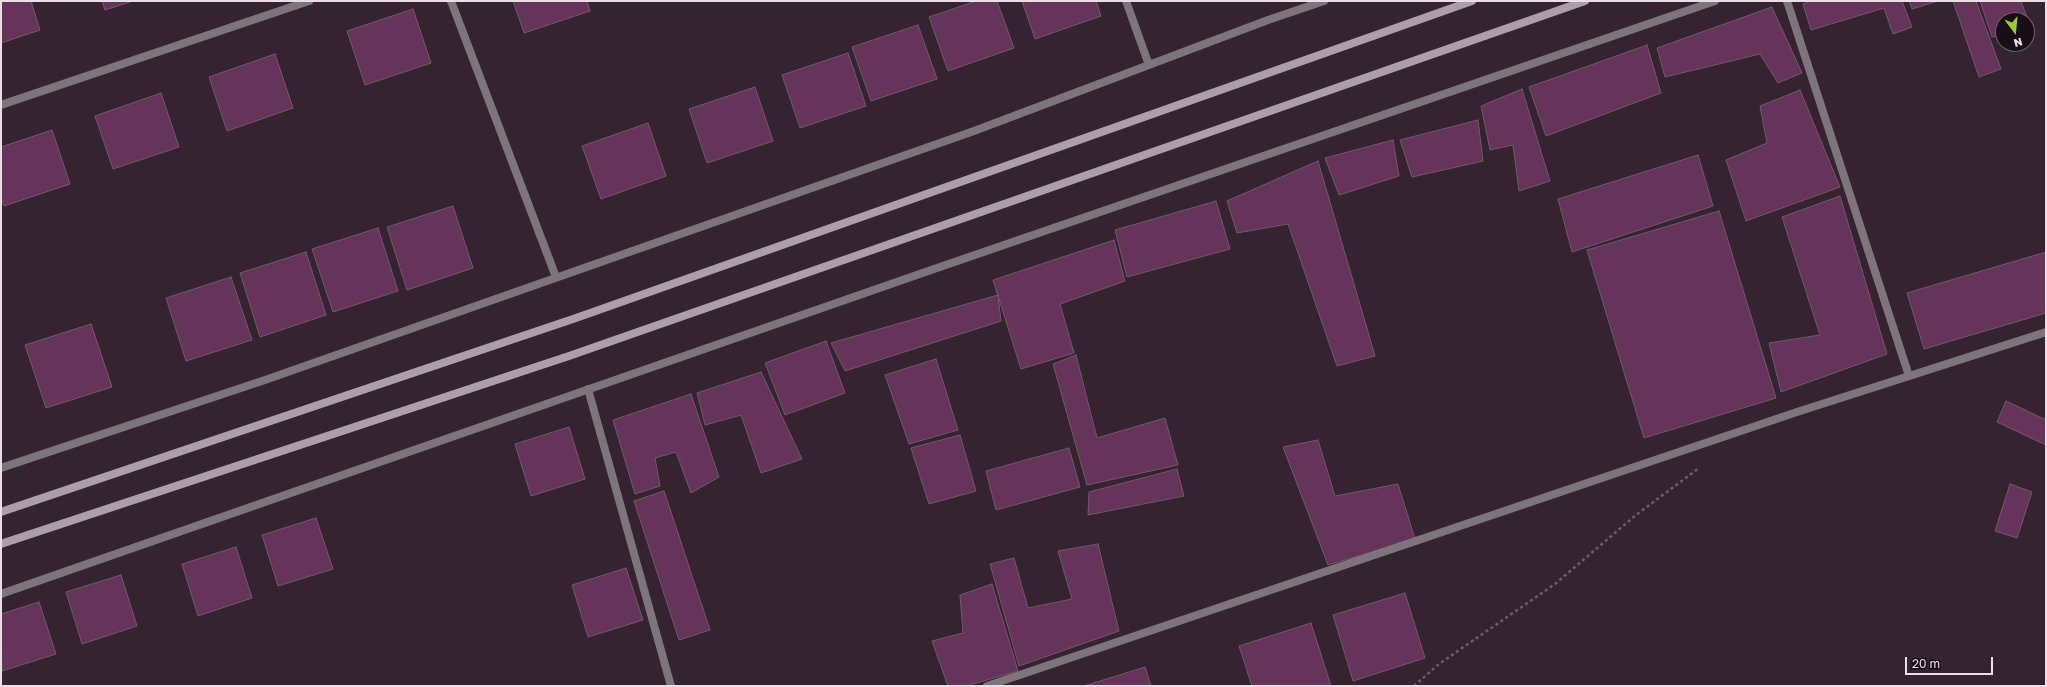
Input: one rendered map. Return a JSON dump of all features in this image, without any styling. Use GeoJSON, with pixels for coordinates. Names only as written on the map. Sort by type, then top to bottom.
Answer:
{"type":"FeatureCollection","features":[{"type":"Feature","properties":{"kind":"main road"},"geometry":{"type":"LineString","coordinates":[[1,512],[576,318],[1472,1]]}},
{"type":"Feature","properties":{"kind":"main road"},"geometry":{"type":"LineString","coordinates":[[1,544],[576,354],[1585,1]]}},
{"type":"Feature","properties":{"kind":"street"},"geometry":{"type":"LineString","coordinates":[[1,105],[309,1]]}},
{"type":"Feature","properties":{"kind":"street"},"geometry":{"type":"LineString","coordinates":[[451,1],[556,277]]}},
{"type":"Feature","properties":{"kind":"street"},"geometry":{"type":"LineString","coordinates":[[1126,1],[1149,65]]}},
{"type":"Feature","properties":{"kind":"street"},"geometry":{"type":"LineString","coordinates":[[1,468],[265,380],[974,131],[1324,1]]}},
{"type":"Feature","properties":{"kind":"street"},"geometry":{"type":"LineString","coordinates":[[1,594],[588,389],[1715,1]]}},
{"type":"Feature","properties":{"kind":"street"},"geometry":{"type":"LineString","coordinates":[[1787,1],[1909,376]]}},
{"type":"Feature","properties":{"kind":"street"},"geometry":{"type":"LineString","coordinates":[[987,686],[1782,417],[2046,332]]}},
{"type":"Feature","properties":{"kind":"street"},"geometry":{"type":"LineString","coordinates":[[588,389],[671,686]]}},
{"type":"Feature","properties":{"kind":"path"},"geometry":{"type":"LineString","coordinates":[[1414,686],[1439,664],[1555,584],[1636,515],[1705,464]]}},
{"type":"Feature","properties":{"kind":"building"},"geometry":{"type":"Polygon","coordinates":[[[1,1],[31,1],[40,30],[1,43],[1,1]]]}},
{"type":"Feature","properties":{"kind":"building"},"geometry":{"type":"Polygon","coordinates":[[[102,1],[133,1],[105,10],[102,1]]]}},
{"type":"Feature","properties":{"kind":"building"},"geometry":{"type":"Polygon","coordinates":[[[513,1],[587,1],[590,11],[524,33],[513,1]]]}},
{"type":"Feature","properties":{"kind":"building"},"geometry":{"type":"Polygon","coordinates":[[[976,1],[997,1],[1014,48],[948,71],[929,17],[976,1]]]}},
{"type":"Feature","properties":{"kind":"building"},"geometry":{"type":"Polygon","coordinates":[[[1022,1],[1096,1],[1101,16],[1035,39],[1022,1]]]}},
{"type":"Feature","properties":{"kind":"building"},"geometry":{"type":"Polygon","coordinates":[[[1811,1],[1902,1],[1912,27],[1893,34],[1884,8],[1811,30],[1803,4],[1811,1]]]}},
{"type":"Feature","properties":{"kind":"building"},"geometry":{"type":"Polygon","coordinates":[[[1909,1],[1938,1],[1912,9],[1909,1]]]}},
{"type":"Feature","properties":{"kind":"building"},"geometry":{"type":"Polygon","coordinates":[[[1953,1],[1976,1],[2001,69],[1979,77],[1953,1]]]}},
{"type":"Feature","properties":{"kind":"building"},"geometry":{"type":"Polygon","coordinates":[[[1980,1],[2021,1],[2025,12],[1995,12],[1995,36],[1992,37],[1980,1]]]}},
{"type":"Feature","properties":{"kind":"building"},"geometry":{"type":"Polygon","coordinates":[[[1772,7],[1802,73],[1778,83],[1760,54],[1665,77],[1657,48],[1772,7]]]}},
{"type":"Feature","properties":{"kind":"building"},"geometry":{"type":"Polygon","coordinates":[[[413,9],[431,63],[365,85],[347,31],[413,9]]]}},
{"type":"Feature","properties":{"kind":"building"},"geometry":{"type":"Polygon","coordinates":[[[918,25],[937,79],[871,101],[852,47],[918,25]]]}},
{"type":"Feature","properties":{"kind":"building"},"geometry":{"type":"Polygon","coordinates":[[[1647,45],[1661,93],[1546,136],[1529,87],[1647,45]]]}},
{"type":"Feature","properties":{"kind":"building"},"geometry":{"type":"Polygon","coordinates":[[[848,53],[866,106],[800,128],[782,75],[848,53]]]}},
{"type":"Feature","properties":{"kind":"building"},"geometry":{"type":"Polygon","coordinates":[[[275,54],[293,108],[227,131],[209,77],[275,54]]]}},
{"type":"Feature","properties":{"kind":"building"},"geometry":{"type":"Polygon","coordinates":[[[755,87],[773,141],[707,163],[689,109],[755,87]]]}},
{"type":"Feature","properties":{"kind":"building"},"geometry":{"type":"Polygon","coordinates":[[[1522,89],[1550,181],[1519,191],[1513,145],[1490,150],[1481,106],[1522,89]]]}},
{"type":"Feature","properties":{"kind":"building"},"geometry":{"type":"Polygon","coordinates":[[[1800,90],[1840,187],[1746,221],[1726,160],[1767,143],[1760,106],[1800,90]]]}},
{"type":"Feature","properties":{"kind":"building"},"geometry":{"type":"Polygon","coordinates":[[[161,93],[179,147],[113,169],[95,116],[161,93]]]}},
{"type":"Feature","properties":{"kind":"building"},"geometry":{"type":"Polygon","coordinates":[[[1478,120],[1483,161],[1412,177],[1400,140],[1478,120]]]}},
{"type":"Feature","properties":{"kind":"building"},"geometry":{"type":"Polygon","coordinates":[[[648,123],[666,176],[601,199],[582,146],[648,123]]]}},
{"type":"Feature","properties":{"kind":"building"},"geometry":{"type":"Polygon","coordinates":[[[52,130],[70,184],[4,206],[1,198],[1,147],[52,130]]]}},
{"type":"Feature","properties":{"kind":"building"},"geometry":{"type":"Polygon","coordinates":[[[1393,140],[1399,176],[1339,195],[1325,158],[1393,140]]]}},
{"type":"Feature","properties":{"kind":"building"},"geometry":{"type":"Polygon","coordinates":[[[1698,155],[1713,206],[1572,252],[1558,199],[1698,155]]]}},
{"type":"Feature","properties":{"kind":"building"},"geometry":{"type":"Polygon","coordinates":[[[1318,161],[1375,356],[1337,366],[1288,224],[1237,233],[1227,201],[1318,161]]]}},
{"type":"Feature","properties":{"kind":"building"},"geometry":{"type":"Polygon","coordinates":[[[1840,196],[1887,354],[1781,392],[1769,343],[1820,335],[1782,217],[1840,196]]]}},
{"type":"Feature","properties":{"kind":"building"},"geometry":{"type":"Polygon","coordinates":[[[1216,201],[1230,249],[1127,277],[1115,230],[1216,201]]]}},
{"type":"Feature","properties":{"kind":"building"},"geometry":{"type":"Polygon","coordinates":[[[453,206],[473,268],[407,290],[387,227],[453,206]]]}},
{"type":"Feature","properties":{"kind":"building"},"geometry":{"type":"Polygon","coordinates":[[[1719,211],[1776,398],[1644,438],[1587,250],[1719,211]]]}},
{"type":"Feature","properties":{"kind":"building"},"geometry":{"type":"Polygon","coordinates":[[[378,228],[398,291],[333,312],[312,249],[378,228]]]}},
{"type":"Feature","properties":{"kind":"building"},"geometry":{"type":"Polygon","coordinates":[[[1114,240],[1125,281],[1060,304],[1074,353],[1021,369],[993,280],[1114,240]]]}},
{"type":"Feature","properties":{"kind":"building"},"geometry":{"type":"Polygon","coordinates":[[[306,252],[326,315],[260,337],[240,273],[306,252]]]}},
{"type":"Feature","properties":{"kind":"building"},"geometry":{"type":"Polygon","coordinates":[[[2046,252],[2046,313],[1924,349],[1907,293],[2046,252]]]}},
{"type":"Feature","properties":{"kind":"building"},"geometry":{"type":"Polygon","coordinates":[[[231,277],[252,340],[186,361],[166,298],[231,277]]]}},
{"type":"Feature","properties":{"kind":"building"},"geometry":{"type":"Polygon","coordinates":[[[998,295],[1001,321],[845,371],[831,343],[998,295]]]}},
{"type":"Feature","properties":{"kind":"building"},"geometry":{"type":"Polygon","coordinates":[[[91,324],[112,387],[46,408],[25,345],[91,324]]]}},
{"type":"Feature","properties":{"kind":"building"},"geometry":{"type":"Polygon","coordinates":[[[826,341],[845,393],[785,415],[765,363],[826,341]]]}},
{"type":"Feature","properties":{"kind":"building"},"geometry":{"type":"Polygon","coordinates":[[[1076,355],[1097,438],[1165,418],[1178,465],[1087,485],[1053,364],[1076,355]]]}},
{"type":"Feature","properties":{"kind":"building"},"geometry":{"type":"Polygon","coordinates":[[[936,359],[958,430],[909,444],[885,375],[936,359]]]}},
{"type":"Feature","properties":{"kind":"building"},"geometry":{"type":"Polygon","coordinates":[[[761,372],[802,459],[761,473],[741,415],[705,425],[697,393],[761,372]]]}},
{"type":"Feature","properties":{"kind":"building"},"geometry":{"type":"Polygon","coordinates":[[[691,394],[719,477],[691,493],[676,452],[655,458],[660,486],[635,494],[613,420],[691,394]]]}},
{"type":"Feature","properties":{"kind":"building"},"geometry":{"type":"Polygon","coordinates":[[[2006,401],[2046,420],[2046,445],[1997,422],[2006,401]]]}},
{"type":"Feature","properties":{"kind":"building"},"geometry":{"type":"Polygon","coordinates":[[[569,427],[585,479],[531,496],[515,444],[569,427]]]}},
{"type":"Feature","properties":{"kind":"building"},"geometry":{"type":"Polygon","coordinates":[[[960,435],[976,491],[929,504],[911,448],[960,435]]]}},
{"type":"Feature","properties":{"kind":"building"},"geometry":{"type":"Polygon","coordinates":[[[1318,440],[1335,496],[1398,484],[1415,539],[1328,565],[1283,447],[1318,440]]]}},
{"type":"Feature","properties":{"kind":"building"},"geometry":{"type":"Polygon","coordinates":[[[1069,448],[1080,487],[996,510],[986,471],[1069,448]]]}},
{"type":"Feature","properties":{"kind":"building"},"geometry":{"type":"Polygon","coordinates":[[[1177,469],[1184,496],[1088,515],[1089,492],[1177,469]]]}},
{"type":"Feature","properties":{"kind":"building"},"geometry":{"type":"Polygon","coordinates":[[[2010,484],[2032,492],[2017,538],[1995,531],[2010,484]]]}},
{"type":"Feature","properties":{"kind":"building"},"geometry":{"type":"Polygon","coordinates":[[[664,491],[710,630],[679,640],[634,501],[664,491]]]}},
{"type":"Feature","properties":{"kind":"building"},"geometry":{"type":"Polygon","coordinates":[[[316,518],[333,569],[278,586],[262,535],[316,518]]]}},
{"type":"Feature","properties":{"kind":"building"},"geometry":{"type":"Polygon","coordinates":[[[1098,544],[1119,631],[1019,666],[990,564],[1014,558],[1028,608],[1072,599],[1058,551],[1098,544]]]}},
{"type":"Feature","properties":{"kind":"building"},"geometry":{"type":"Polygon","coordinates":[[[236,547],[252,598],[198,616],[182,564],[236,547]]]}},
{"type":"Feature","properties":{"kind":"building"},"geometry":{"type":"Polygon","coordinates":[[[626,568],[643,620],[588,637],[572,585],[626,568]]]}},
{"type":"Feature","properties":{"kind":"building"},"geometry":{"type":"Polygon","coordinates":[[[121,575],[137,626],[82,644],[66,592],[121,575]]]}},
{"type":"Feature","properties":{"kind":"building"},"geometry":{"type":"Polygon","coordinates":[[[992,584],[1018,671],[966,686],[948,686],[932,641],[963,633],[960,595],[992,584]]]}},
{"type":"Feature","properties":{"kind":"building"},"geometry":{"type":"Polygon","coordinates":[[[1405,593],[1425,658],[1353,681],[1333,615],[1405,593]]]}},
{"type":"Feature","properties":{"kind":"building"},"geometry":{"type":"Polygon","coordinates":[[[39,602],[56,654],[2,671],[1,614],[39,602]]]}},
{"type":"Feature","properties":{"kind":"building"},"geometry":{"type":"Polygon","coordinates":[[[1311,623],[1331,686],[1252,686],[1239,646],[1311,623]]]}},
{"type":"Feature","properties":{"kind":"building"},"geometry":{"type":"Polygon","coordinates":[[[1145,667],[1151,686],[1084,686],[1145,667]]]}}]}
